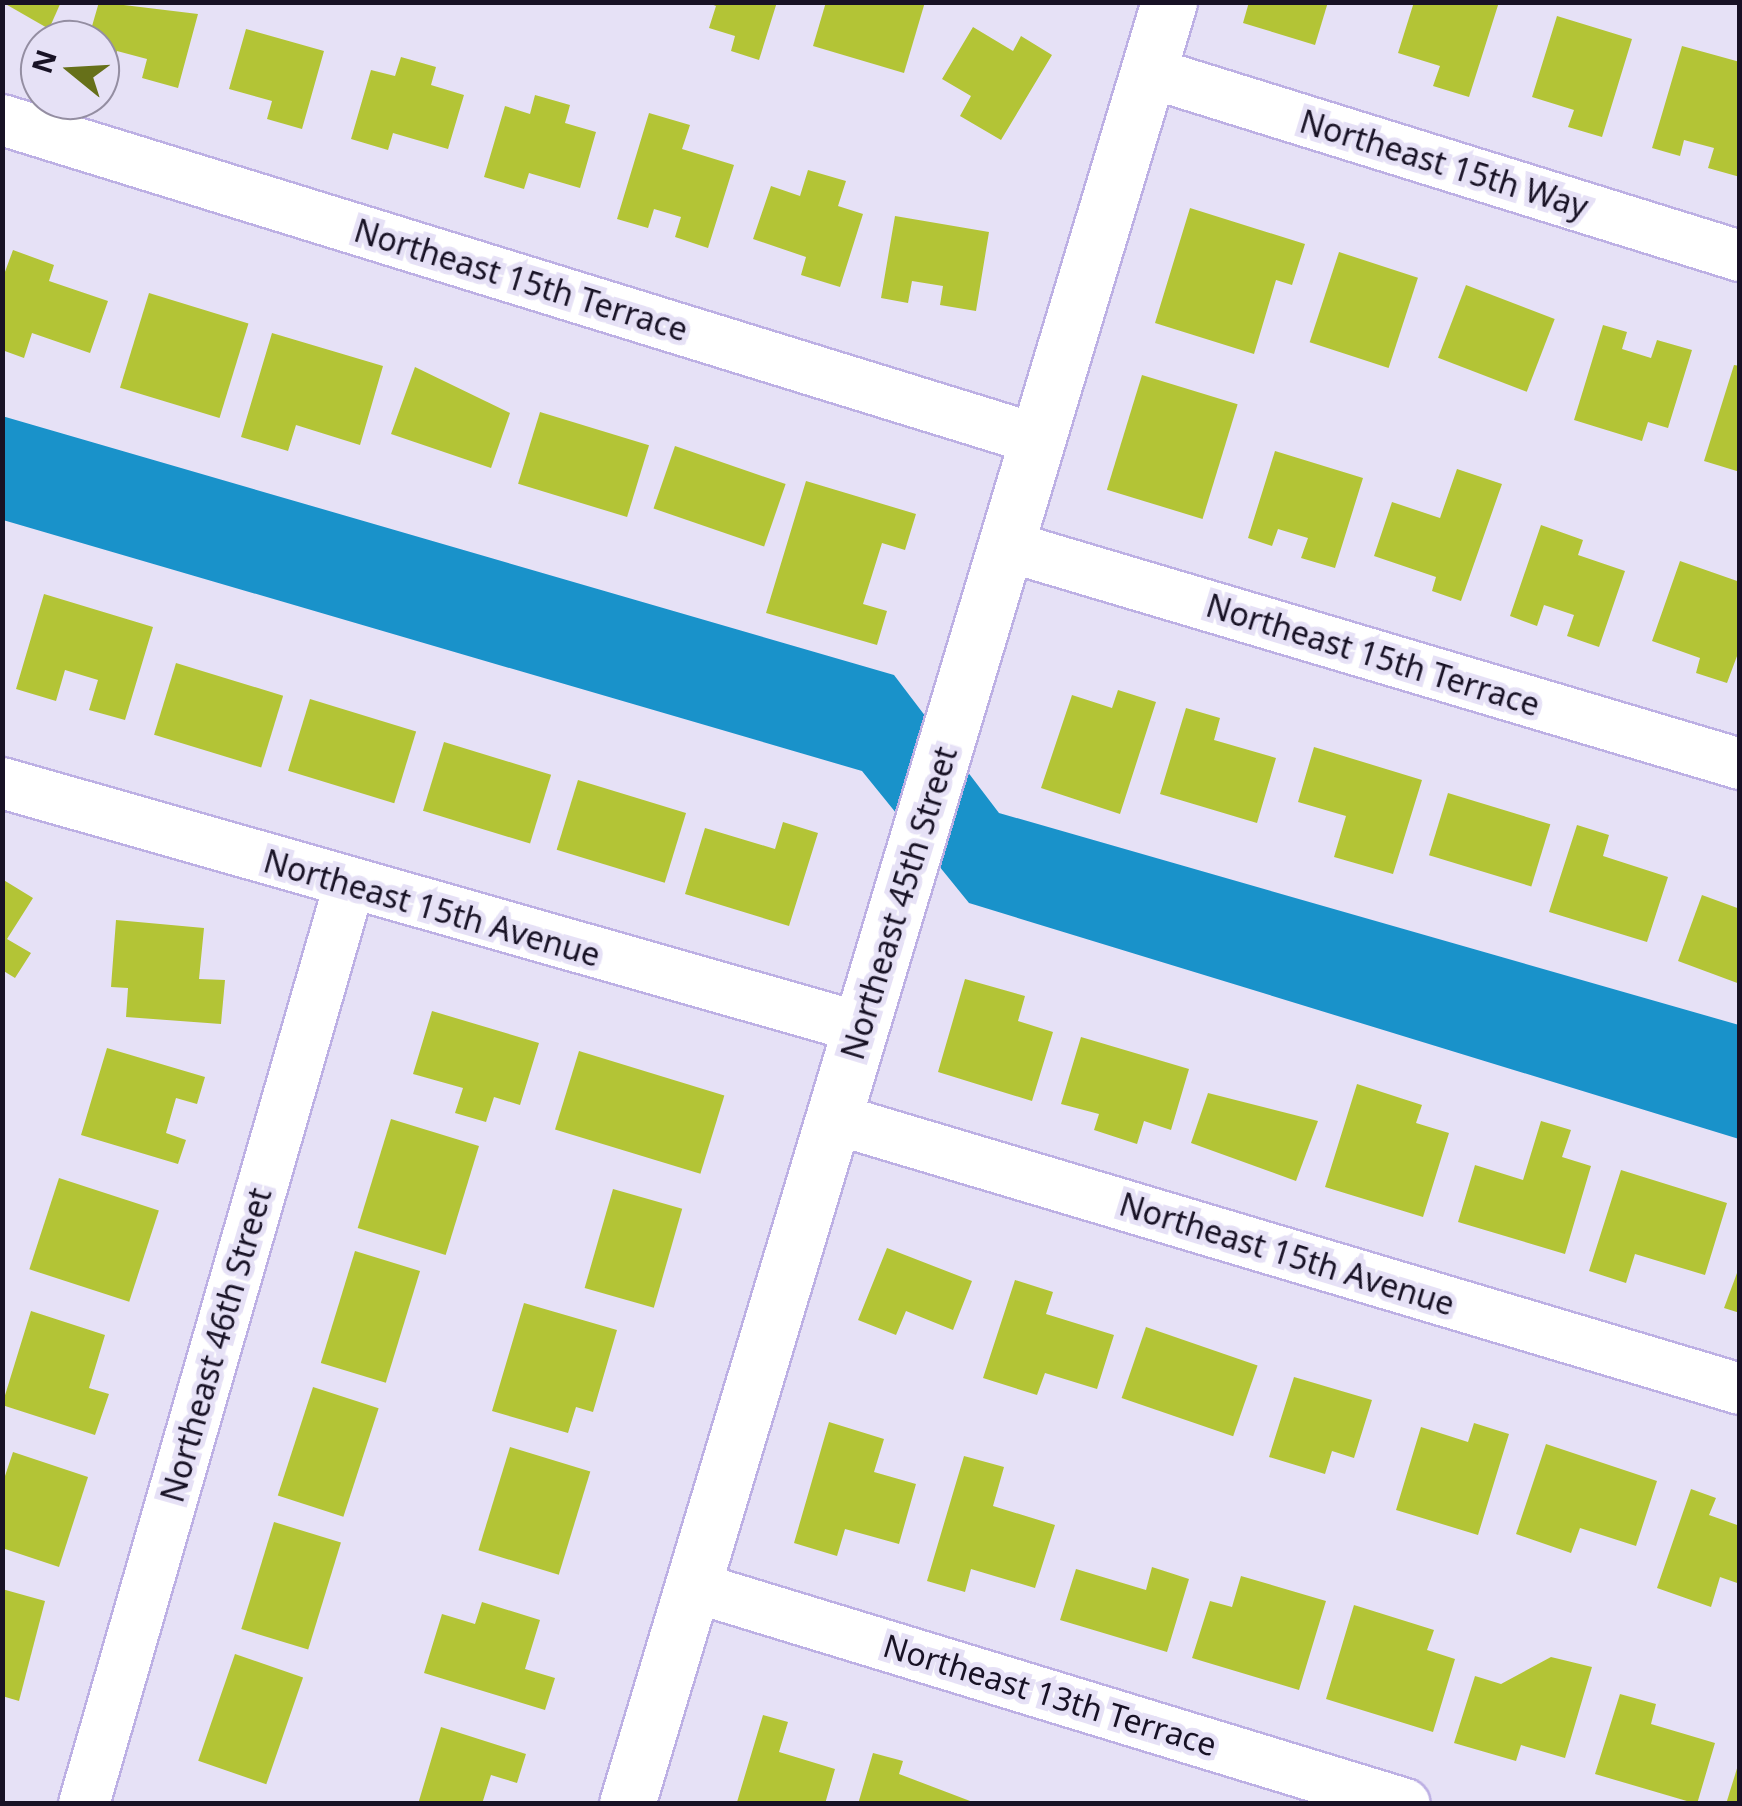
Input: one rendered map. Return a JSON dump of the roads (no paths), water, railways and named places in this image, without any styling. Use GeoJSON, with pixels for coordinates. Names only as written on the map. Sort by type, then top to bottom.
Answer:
{"type":"FeatureCollection","features":[{"type":"Feature","properties":{"kind":"street","name":"Northeast 45th Street"},"geometry":{"type":"LineString","coordinates":[[627,1804],[1169,2]]}},
{"type":"Feature","properties":{"kind":"street","name":"Northeast 15th Way"},"geometry":{"type":"LineString","coordinates":[[1148,72],[1740,256]]}},
{"type":"Feature","properties":{"kind":"street","name":"Northeast 15th Terrace"},"geometry":{"type":"LineString","coordinates":[[2,120],[1039,440]]}},
{"type":"Feature","properties":{"kind":"street","name":"Northeast 15th Terrace"},"geometry":{"type":"LineString","coordinates":[[1007,546],[1740,764]]}},
{"type":"Feature","properties":{"kind":"street","name":"Northeast 15th Avenue"},"geometry":{"type":"LineString","coordinates":[[2,783],[349,886],[862,1028]]}},
{"type":"Feature","properties":{"kind":"street","name":"Northeast 46th Street"},"geometry":{"type":"LineString","coordinates":[[84,1804],[349,886]]}},
{"type":"Feature","properties":{"kind":"street","name":"Northeast 15th Avenue"},"geometry":{"type":"LineString","coordinates":[[835,1119],[1740,1389]]}},
{"type":"Feature","properties":{"kind":"street","name":"Northeast 13th Terrace"},"geometry":{"type":"LineString","coordinates":[[694,1587],[1405,1804]]}},
{"type":"Feature","properties":{"kind":"water"},"geometry":{"type":"Polygon","coordinates":[[[2,416],[894,675],[999,813],[1739,1025],[1739,1139],[969,903],[862,771],[3,520],[2,416]]]}}]}
